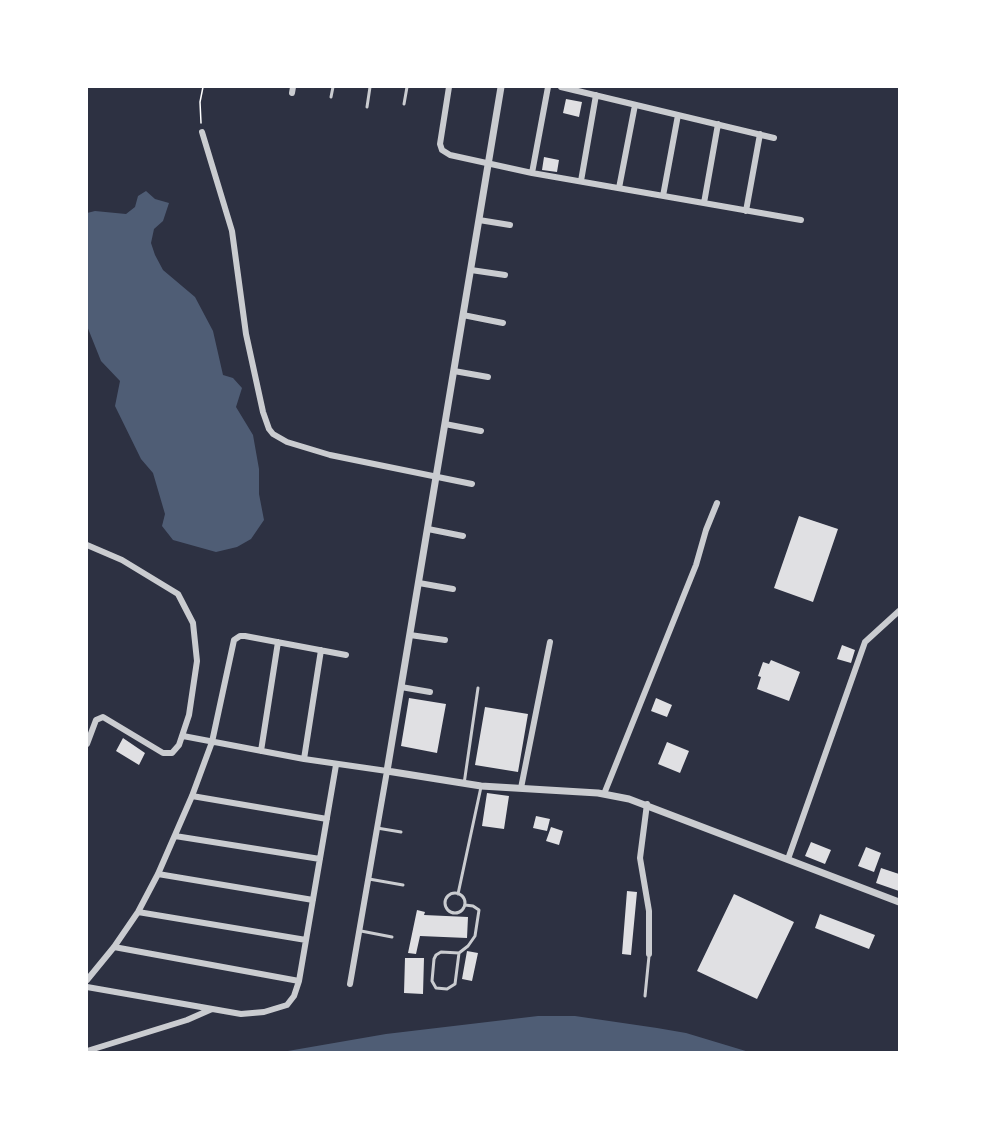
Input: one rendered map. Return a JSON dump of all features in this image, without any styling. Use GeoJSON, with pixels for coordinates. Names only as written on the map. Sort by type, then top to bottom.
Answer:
{"type":"FeatureCollection","features":[{"type":"Feature","properties":{"kind":"street"},"geometry":{"type":"LineString","coordinates":[[449,87],[440,144],[442,150],[450,155],[532,173],[801,220]]}},
{"type":"Feature","properties":{"kind":"street"},"geometry":{"type":"LineString","coordinates":[[350,984],[501,87]]}},
{"type":"Feature","properties":{"kind":"street"},"geometry":{"type":"LineString","coordinates":[[532,173],[548,87]]}},
{"type":"Feature","properties":{"kind":"street"},"geometry":{"type":"LineString","coordinates":[[561,87],[774,138]]}},
{"type":"Feature","properties":{"kind":"street"},"geometry":{"type":"LineString","coordinates":[[580,181],[596,95]]}},
{"type":"Feature","properties":{"kind":"street"},"geometry":{"type":"LineString","coordinates":[[619,188],[635,105]]}},
{"type":"Feature","properties":{"kind":"street"},"geometry":{"type":"LineString","coordinates":[[663,196],[678,115]]}},
{"type":"Feature","properties":{"kind":"street"},"geometry":{"type":"LineString","coordinates":[[704,203],[718,124]]}},
{"type":"Feature","properties":{"kind":"street"},"geometry":{"type":"LineString","coordinates":[[202,132],[232,231],[246,334],[263,412],[269,429],[278,438],[330,455],[472,484]]}},
{"type":"Feature","properties":{"kind":"street"},"geometry":{"type":"LineString","coordinates":[[746,211],[760,134]]}},
{"type":"Feature","properties":{"kind":"street"},"geometry":{"type":"LineString","coordinates":[[479,220],[510,225]]}},
{"type":"Feature","properties":{"kind":"street"},"geometry":{"type":"LineString","coordinates":[[471,270],[505,275]]}},
{"type":"Feature","properties":{"kind":"street"},"geometry":{"type":"LineString","coordinates":[[463,315],[503,323]]}},
{"type":"Feature","properties":{"kind":"street"},"geometry":{"type":"LineString","coordinates":[[454,371],[488,377]]}},
{"type":"Feature","properties":{"kind":"street"},"geometry":{"type":"LineString","coordinates":[[445,424],[481,431]]}},
{"type":"Feature","properties":{"kind":"street"},"geometry":{"type":"LineString","coordinates":[[604,794],[696,565],[717,503]]}},
{"type":"Feature","properties":{"kind":"street"},"geometry":{"type":"LineString","coordinates":[[428,529],[463,536]]}},
{"type":"Feature","properties":{"kind":"street"},"geometry":{"type":"LineString","coordinates":[[87,545],[122,560],[178,594],[193,623],[196,661],[193,698],[177,750],[168,755],[103,717],[96,720],[87,744]]}},
{"type":"Feature","properties":{"kind":"street"},"geometry":{"type":"LineString","coordinates":[[418,583],[453,589]]}},
{"type":"Feature","properties":{"kind":"street"},"geometry":{"type":"LineString","coordinates":[[788,859],[865,642],[899,611]]}},
{"type":"Feature","properties":{"kind":"street"},"geometry":{"type":"LineString","coordinates":[[410,635],[445,640]]}},
{"type":"Feature","properties":{"kind":"street"},"geometry":{"type":"LineString","coordinates":[[87,980],[138,912],[175,836],[212,742],[232,644],[237,637],[245,636],[346,655]]}},
{"type":"Feature","properties":{"kind":"street"},"geometry":{"type":"LineString","coordinates":[[261,751],[278,642]]}},
{"type":"Feature","properties":{"kind":"street"},"geometry":{"type":"LineString","coordinates":[[520,788],[550,642]]}},
{"type":"Feature","properties":{"kind":"street"},"geometry":{"type":"LineString","coordinates":[[304,759],[321,650]]}},
{"type":"Feature","properties":{"kind":"street"},"geometry":{"type":"LineString","coordinates":[[401,687],[430,692]]}},
{"type":"Feature","properties":{"kind":"street"},"geometry":{"type":"LineString","coordinates":[[183,736],[336,765],[464,784],[604,794],[647,804],[899,902]]}},
{"type":"Feature","properties":{"kind":"street"},"geometry":{"type":"LineString","coordinates":[[87,987],[242,1014],[264,1012],[286,1005],[294,996],[299,981],[336,765]]}},
{"type":"Feature","properties":{"kind":"street"},"geometry":{"type":"LineString","coordinates":[[192,796],[327,819]]}},
{"type":"Feature","properties":{"kind":"street"},"geometry":{"type":"LineString","coordinates":[[647,804],[640,858],[649,911],[650,954]]}},
{"type":"Feature","properties":{"kind":"street"},"geometry":{"type":"LineString","coordinates":[[175,836],[320,859]]}},
{"type":"Feature","properties":{"kind":"street"},"geometry":{"type":"LineString","coordinates":[[158,874],[313,900]]}},
{"type":"Feature","properties":{"kind":"street"},"geometry":{"type":"LineString","coordinates":[[138,912],[306,940]]}},
{"type":"Feature","properties":{"kind":"street"},"geometry":{"type":"LineString","coordinates":[[114,947],[299,981]]}},
{"type":"Feature","properties":{"kind":"street"},"geometry":{"type":"LineString","coordinates":[[87,1051],[187,1020],[213,1009]]}},
{"type":"Feature","properties":{"kind":"lane"},"geometry":{"type":"LineString","coordinates":[[331,97],[333,87]]}},
{"type":"Feature","properties":{"kind":"lane"},"geometry":{"type":"LineString","coordinates":[[367,107],[370,87]]}},
{"type":"Feature","properties":{"kind":"lane"},"geometry":{"type":"LineString","coordinates":[[404,104],[407,87]]}},
{"type":"Feature","properties":{"kind":"lane"},"geometry":{"type":"LineString","coordinates":[[464,784],[478,688]]}},
{"type":"Feature","properties":{"kind":"lane"},"geometry":{"type":"LineString","coordinates":[[458,894],[482,786]]}},
{"type":"Feature","properties":{"kind":"lane"},"geometry":{"type":"LineString","coordinates":[[377,828],[401,832]]}},
{"type":"Feature","properties":{"kind":"lane"},"geometry":{"type":"LineString","coordinates":[[368,879],[403,885]]}},
{"type":"Feature","properties":{"kind":"lane"},"geometry":{"type":"LineString","coordinates":[[458,894],[464,898],[465,905],[462,911],[455,914],[446,908],[448,897],[458,894]]}},
{"type":"Feature","properties":{"kind":"lane"},"geometry":{"type":"LineString","coordinates":[[459,953],[454,984],[447,989],[436,988],[432,981],[436,955],[441,952],[459,953],[475,936],[479,914],[476,907],[465,905]]}},
{"type":"Feature","properties":{"kind":"lane"},"geometry":{"type":"LineString","coordinates":[[360,931],[392,937]]}},
{"type":"Feature","properties":{"kind":"lane"},"geometry":{"type":"LineString","coordinates":[[645,996],[650,954]]}},
{"type":"Feature","properties":{"kind":"path"},"geometry":{"type":"LineString","coordinates":[[202,132],[200,102],[203,87]]}},
{"type":"Feature","properties":{"kind":"water"},"geometry":{"type":"Polygon","coordinates":[[[146,191],[155,199],[169,203],[163,221],[154,229],[151,243],[155,255],[163,270],[195,297],[213,331],[223,375],[233,378],[242,388],[236,407],[253,435],[264,520],[251,539],[237,547],[216,552],[173,540],[162,526],[165,514],[153,473],[141,459],[115,406],[120,381],[101,361],[87,326],[87,213],[95,211],[126,214],[135,207],[138,196],[146,191]]]}},
{"type":"Feature","properties":{"kind":"water"},"geometry":{"type":"Polygon","coordinates":[[[538,1016],[575,1016],[657,1028],[686,1033],[749,1052],[282,1052],[386,1034],[538,1016]]]}},
{"type":"Feature","properties":{"kind":"building"},"geometry":{"type":"Polygon","coordinates":[[[566,99],[582,102],[579,117],[563,113],[566,99]]]}},
{"type":"Feature","properties":{"kind":"building"},"geometry":{"type":"Polygon","coordinates":[[[544,157],[559,160],[557,172],[542,170],[544,157]]]}},
{"type":"Feature","properties":{"kind":"building"},"geometry":{"type":"Polygon","coordinates":[[[799,516],[838,529],[813,602],[774,588],[799,516]]]}},
{"type":"Feature","properties":{"kind":"building"},"geometry":{"type":"Polygon","coordinates":[[[842,645],[855,650],[851,663],[837,659],[842,645]]]}},
{"type":"Feature","properties":{"kind":"building"},"geometry":{"type":"Polygon","coordinates":[[[771,660],[800,672],[789,701],[757,689],[761,677],[758,676],[763,662],[769,664],[771,660]]]}},
{"type":"Feature","properties":{"kind":"building"},"geometry":{"type":"Polygon","coordinates":[[[409,698],[446,704],[437,753],[401,746],[409,698]]]}},
{"type":"Feature","properties":{"kind":"building"},"geometry":{"type":"Polygon","coordinates":[[[656,698],[672,705],[667,717],[651,711],[656,698]]]}},
{"type":"Feature","properties":{"kind":"building"},"geometry":{"type":"Polygon","coordinates":[[[485,707],[528,714],[518,772],[475,765],[485,707]]]}},
{"type":"Feature","properties":{"kind":"building"},"geometry":{"type":"Polygon","coordinates":[[[123,738],[145,753],[139,765],[116,751],[123,738]]]}},
{"type":"Feature","properties":{"kind":"building"},"geometry":{"type":"Polygon","coordinates":[[[667,742],[689,751],[680,773],[658,764],[667,742]]]}},
{"type":"Feature","properties":{"kind":"building"},"geometry":{"type":"Polygon","coordinates":[[[487,793],[509,796],[504,829],[482,826],[487,793]]]}},
{"type":"Feature","properties":{"kind":"building"},"geometry":{"type":"Polygon","coordinates":[[[536,816],[550,819],[547,831],[533,828],[536,816]]]}},
{"type":"Feature","properties":{"kind":"building"},"geometry":{"type":"Polygon","coordinates":[[[551,827],[563,831],[559,845],[546,841],[551,827]]]}},
{"type":"Feature","properties":{"kind":"building"},"geometry":{"type":"Polygon","coordinates":[[[811,842],[831,850],[825,864],[805,856],[811,842]]]}},
{"type":"Feature","properties":{"kind":"building"},"geometry":{"type":"Polygon","coordinates":[[[866,847],[881,853],[874,872],[858,866],[866,847]]]}},
{"type":"Feature","properties":{"kind":"building"},"geometry":{"type":"Polygon","coordinates":[[[881,868],[899,874],[899,891],[876,883],[881,868]]]}},
{"type":"Feature","properties":{"kind":"building"},"geometry":{"type":"Polygon","coordinates":[[[627,891],[637,892],[631,955],[622,954],[627,891]]]}},
{"type":"Feature","properties":{"kind":"building"},"geometry":{"type":"Polygon","coordinates":[[[734,894],[794,922],[757,999],[697,971],[734,894]]]}},
{"type":"Feature","properties":{"kind":"building"},"geometry":{"type":"Polygon","coordinates":[[[417,910],[425,912],[424,915],[468,917],[467,938],[420,936],[416,954],[408,953],[417,910]]]}},
{"type":"Feature","properties":{"kind":"building"},"geometry":{"type":"Polygon","coordinates":[[[820,914],[875,935],[869,949],[815,928],[820,914]]]}},
{"type":"Feature","properties":{"kind":"building"},"geometry":{"type":"Polygon","coordinates":[[[467,951],[478,953],[472,981],[462,979],[467,951]]]}},
{"type":"Feature","properties":{"kind":"building"},"geometry":{"type":"Polygon","coordinates":[[[405,958],[424,958],[423,994],[404,993],[405,958]]]}}]}
